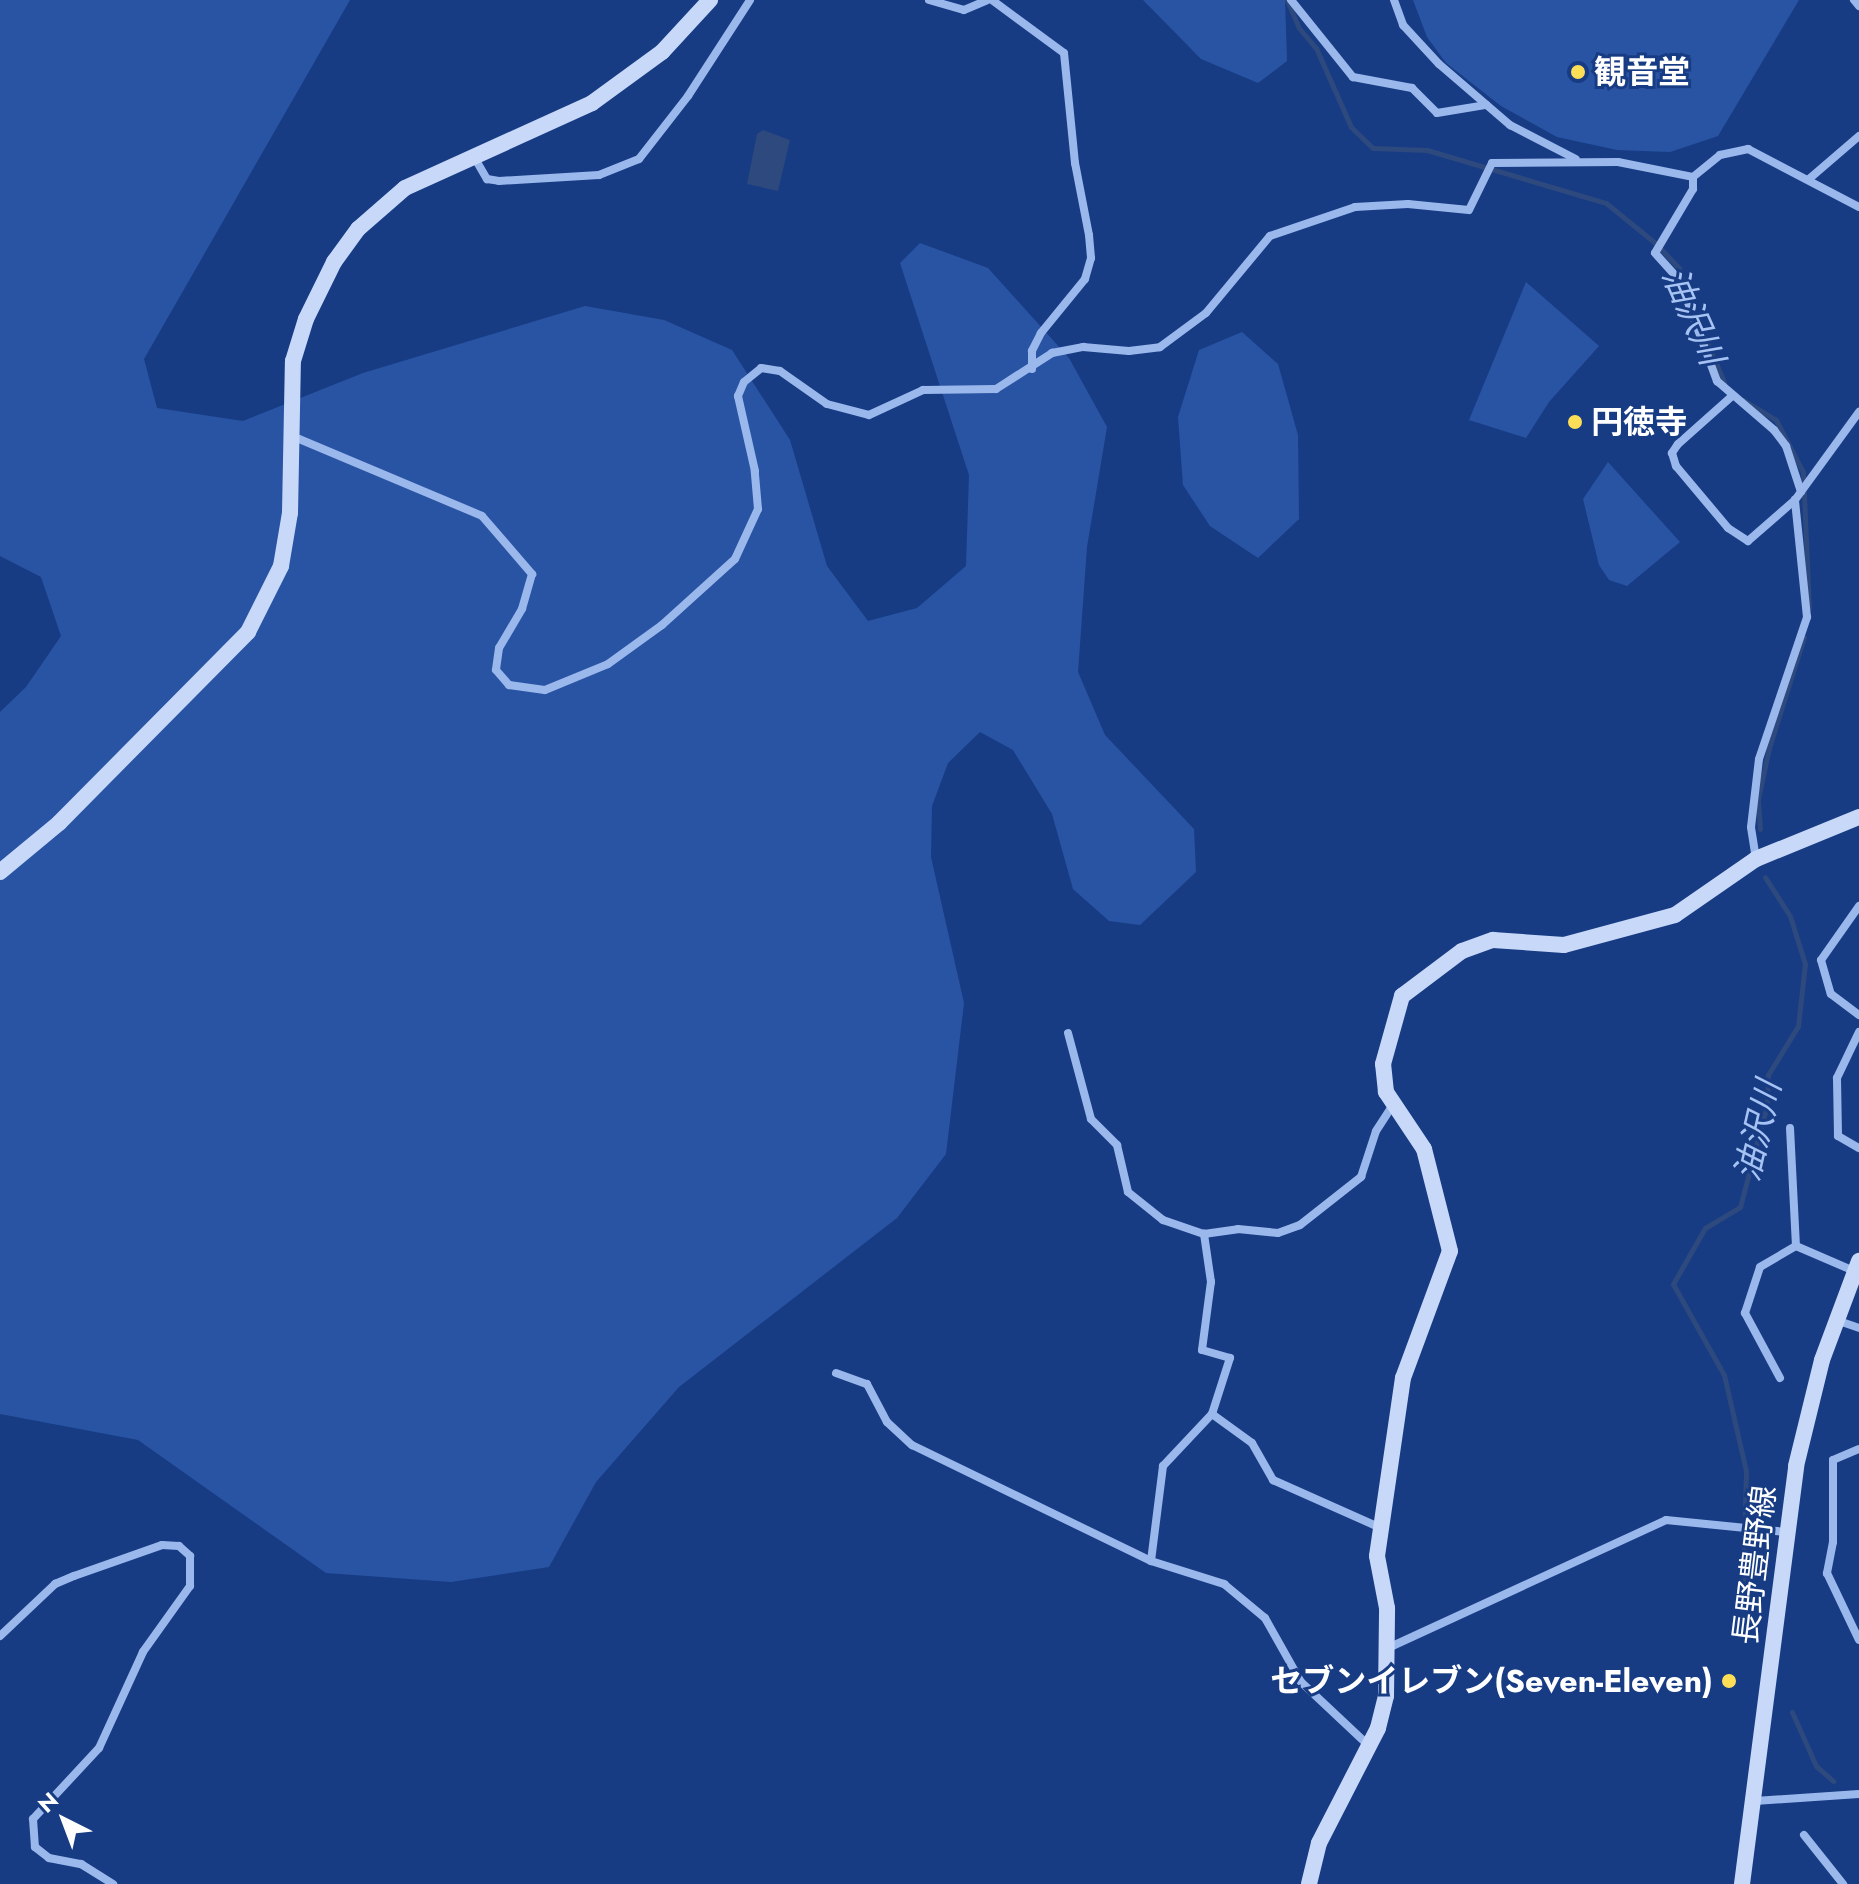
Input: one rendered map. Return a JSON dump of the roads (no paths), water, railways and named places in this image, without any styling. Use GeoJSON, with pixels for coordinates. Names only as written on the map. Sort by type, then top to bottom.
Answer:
{"type":"FeatureCollection","features":[{"type":"Feature","properties":{"kind":"street"},"geometry":{"type":"LineString","coordinates":[[0,872],[59,823],[248,632],[281,566],[290,513],[293,361],[306,319],[334,262],[358,229],[405,188],[592,103],[662,52],[710,0]]}},
{"type":"Feature","properties":{"kind":"street"},"geometry":{"type":"LineString","coordinates":[[473,155],[487,179],[499,181],[599,175],[639,159],[688,96],[750,0]]}},
{"type":"Feature","properties":{"kind":"street"},"geometry":{"type":"LineString","coordinates":[[929,0],[964,10],[989,0],[1064,53],[1091,258],[1085,279],[1041,333],[1032,351],[1032,369]]}},
{"type":"Feature","properties":{"kind":"street"},"geometry":{"type":"LineString","coordinates":[[1291,0],[1353,77],[1412,88],[1437,113],[1486,105]]}},
{"type":"Feature","properties":{"kind":"street"},"geometry":{"type":"LineString","coordinates":[[1394,0],[1403,25],[1486,105],[1510,125],[1579,160]]}},
{"type":"Feature","properties":{"kind":"street"},"geometry":{"type":"LineString","coordinates":[[1854,0],[1859,6]]}},
{"type":"Feature","properties":{"kind":"street"},"geometry":{"type":"LineString","coordinates":[[1809,179],[1859,136]]}},
{"type":"Feature","properties":{"kind":"street"},"geometry":{"type":"LineString","coordinates":[[291,435],[482,516],[532,574],[522,609],[499,648],[496,670],[509,685],[545,690],[608,664],[662,625],[735,559],[758,509],[755,471],[738,401],[744,382],[753,373],[772,368],[827,404],[869,415],[923,390],[996,389],[1032,369],[1052,353],[1083,347],[1129,351],[1160,347],[1206,313],[1270,236],[1355,207],[1408,204],[1469,210],[1489,176],[1492,163],[1579,160],[1693,177],[1720,155],[1748,149],[1859,207]]}},
{"type":"Feature","properties":{"kind":"street"},"geometry":{"type":"LineString","coordinates":[[1693,177],[1693,189],[1655,253],[1680,281],[1717,381],[1731,397],[1780,438],[1801,492],[1807,617],[1759,759],[1751,827],[1756,859]]}},
{"type":"Feature","properties":{"kind":"street"},"geometry":{"type":"LineString","coordinates":[[1731,397],[1672,453],[1676,466],[1728,528],[1748,541],[1801,492],[1859,412]]}},
{"type":"Feature","properties":{"kind":"street"},"geometry":{"type":"LineString","coordinates":[[1309,1884],[1319,1843],[1378,1728],[1386,1696],[1388,1648],[1377,1556],[1381,1528],[1403,1378],[1450,1251],[1424,1149],[1393,1105],[1383,1064],[1402,996],[1462,951],[1506,939],[1564,945],[1675,915],[1756,859],[1859,817]]}},
{"type":"Feature","properties":{"kind":"street"},"geometry":{"type":"LineString","coordinates":[[1859,906],[1821,960],[1831,994],[1859,1015]]}},
{"type":"Feature","properties":{"kind":"street"},"geometry":{"type":"LineString","coordinates":[[1859,1032],[1837,1078],[1838,1136],[1859,1148]]}},
{"type":"Feature","properties":{"kind":"street"},"geometry":{"type":"LineString","coordinates":[[1068,1033],[1091,1119],[1117,1145],[1128,1192],[1163,1220],[1204,1234],[1238,1229],[1278,1233],[1300,1225],[1361,1177],[1376,1131],[1393,1105]]}},
{"type":"Feature","properties":{"kind":"street"},"geometry":{"type":"LineString","coordinates":[[1790,1128],[1796,1246]]}},
{"type":"Feature","properties":{"kind":"street"},"geometry":{"type":"LineString","coordinates":[[1151,1561],[1163,1466],[1212,1414],[1230,1358],[1202,1350],[1211,1282],[1204,1234]]}},
{"type":"Feature","properties":{"kind":"street"},"geometry":{"type":"LineString","coordinates":[[1780,1378],[1745,1313],[1760,1267],[1796,1246],[1857,1266]]}},
{"type":"Feature","properties":{"kind":"street","name":"長野豊野線"},"geometry":{"type":"LineString","coordinates":[[1742,1884],[1796,1466],[1835,1320],[1857,1266]]}},
{"type":"Feature","properties":{"kind":"street"},"geometry":{"type":"LineString","coordinates":[[1835,1320],[1859,1328]]}},
{"type":"Feature","properties":{"kind":"street"},"geometry":{"type":"LineString","coordinates":[[836,1373],[867,1384],[887,1422],[912,1445],[1151,1561],[1224,1584],[1265,1618],[1301,1682],[1368,1745]]}},
{"type":"Feature","properties":{"kind":"street"},"geometry":{"type":"LineString","coordinates":[[1212,1414],[1252,1443],[1273,1480],[1381,1528]]}},
{"type":"Feature","properties":{"kind":"street"},"geometry":{"type":"LineString","coordinates":[[1859,1449],[1833,1460],[1833,1542],[1827,1573],[1859,1640]]}},
{"type":"Feature","properties":{"kind":"street"},"geometry":{"type":"LineString","coordinates":[[1388,1648],[1634,1531],[1666,1520],[1786,1532]]}},
{"type":"Feature","properties":{"kind":"street"},"geometry":{"type":"LineString","coordinates":[[0,1636],[55,1584],[162,1545],[179,1546],[190,1556],[190,1586],[143,1652],[99,1748],[33,1819],[35,1847],[49,1858],[81,1864],[113,1884]]}},
{"type":"Feature","properties":{"kind":"street"},"geometry":{"type":"LineString","coordinates":[[1755,1801],[1859,1794]]}},
{"type":"Feature","properties":{"kind":"street"},"geometry":{"type":"LineString","coordinates":[[1804,1835],[1843,1884]]}},
{"type":"Feature","properties":{"kind":"waterway","name":"油沢川"},"geometry":{"type":"LineString","coordinates":[[1287,0],[1299,28],[1316,48],[1351,127],[1373,148],[1427,150],[1606,203],[1654,242],[1679,268],[1684,282]]}},
{"type":"Feature","properties":{"kind":"waterway","name":"油沢川"},"geometry":{"type":"LineString","coordinates":[[1706,340],[1724,382]]}},
{"type":"Feature","properties":{"kind":"waterway","name":"油沢川"},"geometry":{"type":"LineString","coordinates":[[1743,400],[1776,420],[1803,472],[1809,608]]}},
{"type":"Feature","properties":{"kind":"waterway","name":"油沢川"},"geometry":{"type":"LineString","coordinates":[[1760,829],[1758,799],[1769,748],[1804,637]]}},
{"type":"Feature","properties":{"kind":"waterway","name":"油沢川"},"geometry":{"type":"LineString","coordinates":[[1749,1598],[1743,1573],[1746,1471],[1724,1375],[1673,1284],[1705,1228],[1740,1207],[1767,1105],[1768,1075],[1798,1026],[1805,964],[1790,916],[1765,877]]}},
{"type":"Feature","properties":{"kind":"waterway","name":"油沢川"},"geometry":{"type":"LineString","coordinates":[[1792,1712],[1816,1766],[1833,1781]]}},
{"type":"Feature","properties":{"kind":"place","name":"観音堂"},"geometry":{"type":"Point","coordinates":[1578,72]}},
{"type":"Feature","properties":{"kind":"place","name":"円徳寺"},"geometry":{"type":"Point","coordinates":[1575,422]}},
{"type":"Feature","properties":{"kind":"place","name":"セブンイレブン(Seven-Eleven)"},"geometry":{"type":"Point","coordinates":[1729,1681]}}]}
